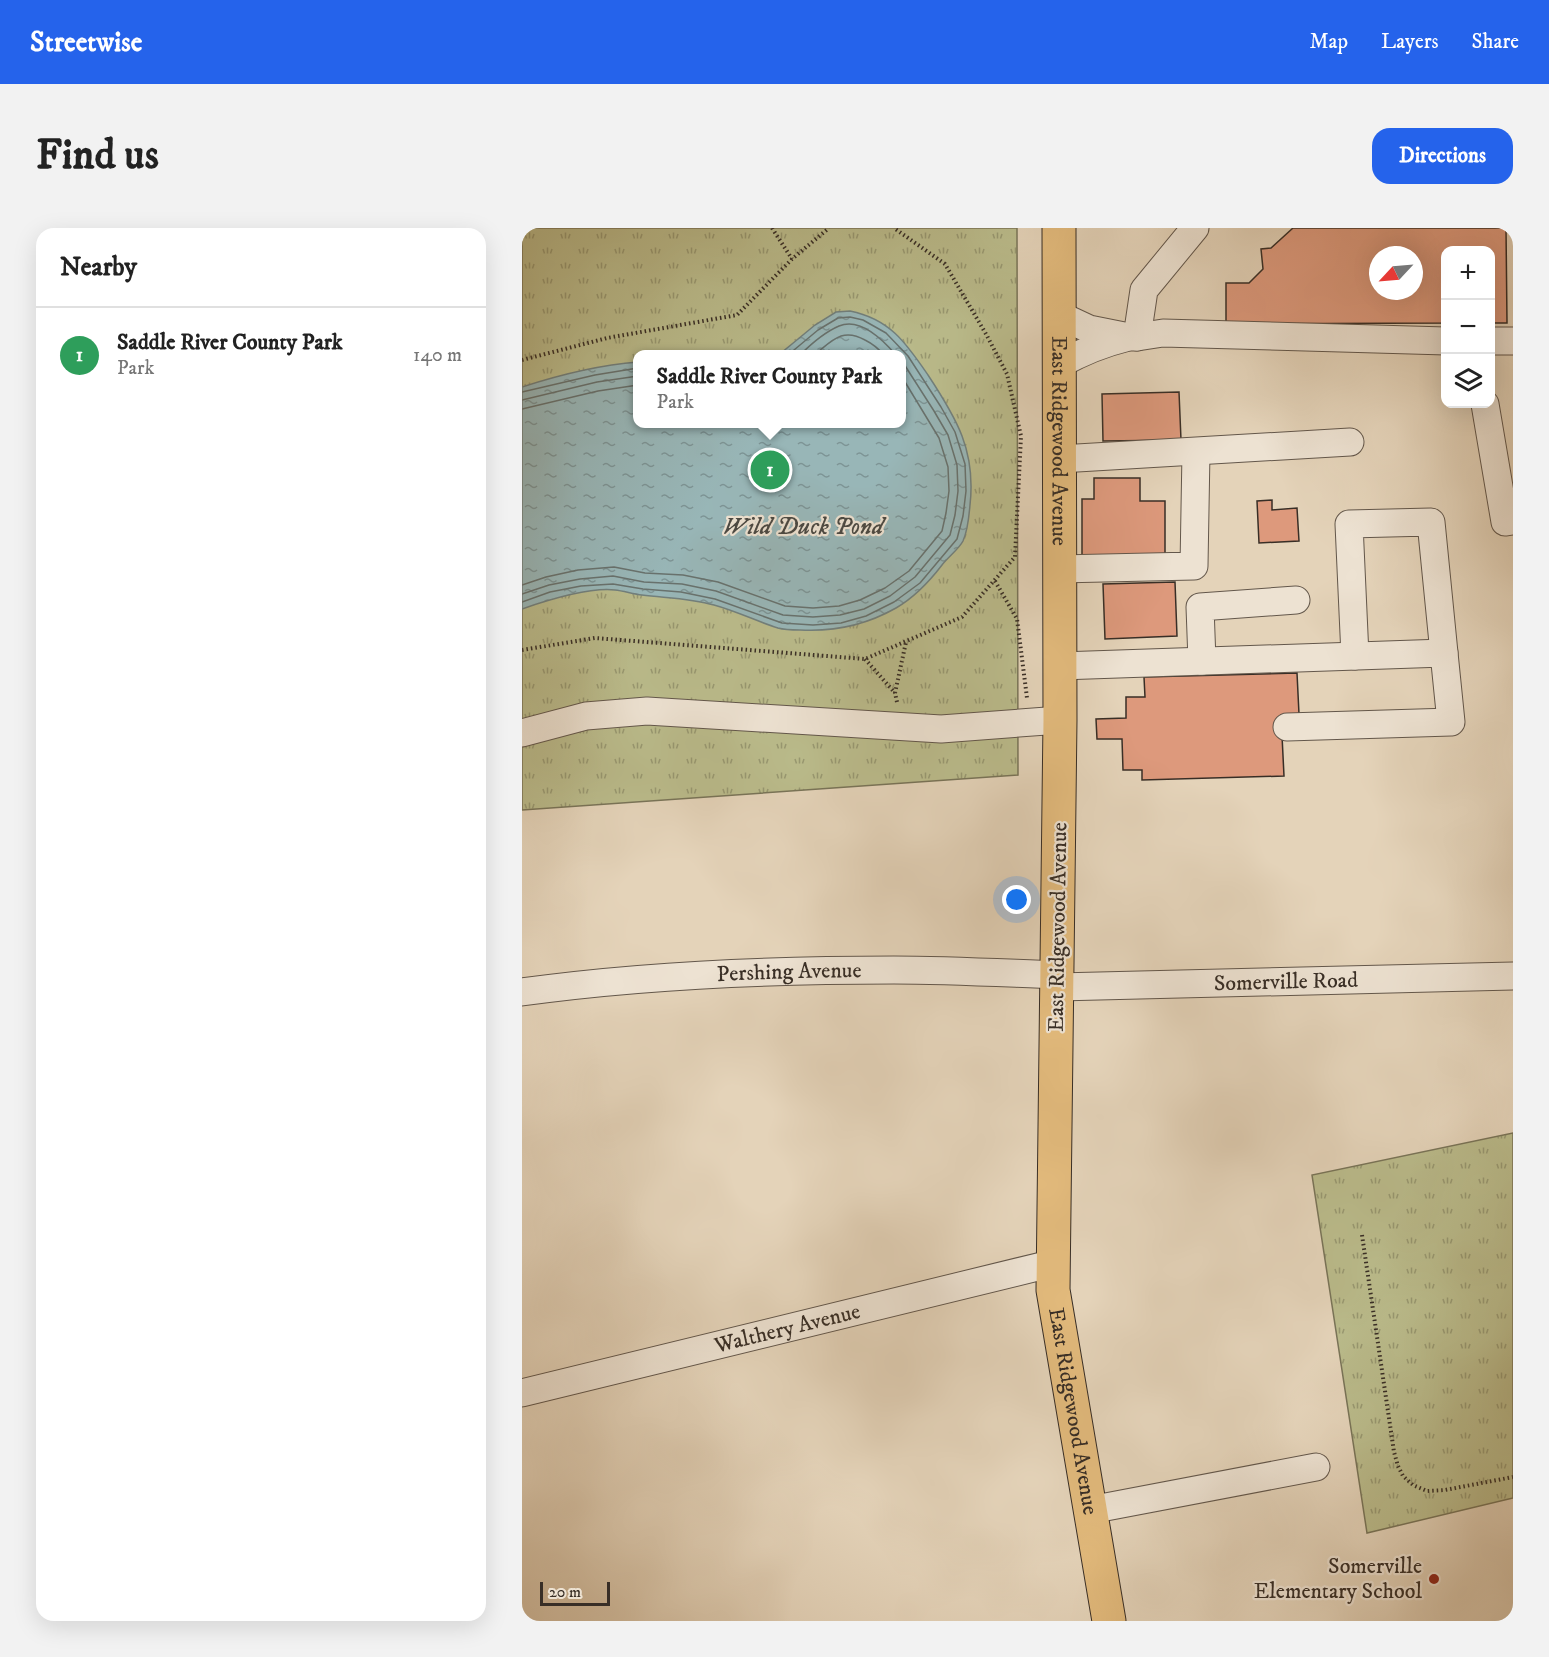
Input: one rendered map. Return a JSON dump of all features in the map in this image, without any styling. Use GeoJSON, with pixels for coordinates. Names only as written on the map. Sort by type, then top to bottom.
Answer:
{"type":"FeatureCollection","features":[{"type":"Feature","properties":{"kind":"main road","name":"East Ridgewood Avenue"},"geometry":{"type":"LineString","coordinates":[[1059,228],[1060,666],[1044,722],[1058,981],[1053,1290],[1109,1621]]}},
{"type":"Feature","properties":{"kind":"street"},"geometry":{"type":"LineString","coordinates":[[1133,337],[1144,290],[1195,228]]}},
{"type":"Feature","properties":{"kind":"street"},"geometry":{"type":"LineString","coordinates":[[1059,315],[1089,329],[1133,337]]}},
{"type":"Feature","properties":{"kind":"street"},"geometry":{"type":"LineString","coordinates":[[1060,364],[1085,350],[1106,342],[1163,333],[1441,340]]}},
{"type":"Feature","properties":{"kind":"street"},"geometry":{"type":"LineString","coordinates":[[1495,341],[1513,341]]}},
{"type":"Feature","properties":{"kind":"street"},"geometry":{"type":"LineString","coordinates":[[1486,408],[1505,522],[1513,521]]}},
{"type":"Feature","properties":{"kind":"street"},"geometry":{"type":"LineString","coordinates":[[1060,459],[1350,442]]}},
{"type":"Feature","properties":{"kind":"street"},"geometry":{"type":"LineString","coordinates":[[1059,569],[1194,566],[1196,452]]}},
{"type":"Feature","properties":{"kind":"street"},"geometry":{"type":"LineString","coordinates":[[1287,727],[1451,722],[1431,522],[1349,524],[1355,656]]}},
{"type":"Feature","properties":{"kind":"street"},"geometry":{"type":"LineString","coordinates":[[1202,661],[1200,608],[1296,600]]}},
{"type":"Feature","properties":{"kind":"street"},"geometry":{"type":"LineString","coordinates":[[1060,666],[1444,653]]}},
{"type":"Feature","properties":{"kind":"street"},"geometry":{"type":"LineString","coordinates":[[522,733],[586,716],[647,711],[941,729],[1044,722]]}},
{"type":"Feature","properties":{"kind":"street","name":"Pershing Avenue"},"geometry":{"type":"LineString","coordinates":[[522,992],[632,979],[764,971],[896,970],[1058,981]]}},
{"type":"Feature","properties":{"kind":"street","name":"Somerville Road"},"geometry":{"type":"LineString","coordinates":[[1058,981],[1513,976]]}},
{"type":"Feature","properties":{"kind":"street","name":"Walthery Avenue"},"geometry":{"type":"LineString","coordinates":[[522,1393],[1054,1263]]}},
{"type":"Feature","properties":{"kind":"street"},"geometry":{"type":"LineString","coordinates":[[1090,1510],[1316,1467]]}},
{"type":"Feature","properties":{"kind":"path"},"geometry":{"type":"LineString","coordinates":[[772,228],[792,259]]}},
{"type":"Feature","properties":{"kind":"path"},"geometry":{"type":"LineString","coordinates":[[522,360],[607,338],[737,315],[792,259],[829,228]]}},
{"type":"Feature","properties":{"kind":"path"},"geometry":{"type":"LineString","coordinates":[[522,650],[596,638],[866,659],[962,617],[995,581],[1015,557],[1021,436],[1007,374],[945,264],[894,228]]}},
{"type":"Feature","properties":{"kind":"path"},"geometry":{"type":"LineString","coordinates":[[995,581],[1017,619],[1026,684],[1044,722]]}},
{"type":"Feature","properties":{"kind":"path"},"geometry":{"type":"LineString","coordinates":[[901,726],[895,693],[906,641]]}},
{"type":"Feature","properties":{"kind":"path"},"geometry":{"type":"LineString","coordinates":[[866,659],[895,693]]}},
{"type":"Feature","properties":{"kind":"path"},"geometry":{"type":"LineString","coordinates":[[1362,1235],[1394,1452],[1403,1476],[1413,1485],[1428,1491],[1445,1490],[1513,1476]]}},
{"type":"Feature","properties":{"kind":"green space"},"geometry":{"type":"Polygon","coordinates":[[[522,228],[1017,228],[1018,775],[522,810],[522,228]]]}},
{"type":"Feature","properties":{"kind":"green space"},"geometry":{"type":"Polygon","coordinates":[[[1513,1133],[1513,1498],[1367,1533],[1312,1175],[1513,1133]]]}},
{"type":"Feature","properties":{"kind":"water","name":"Wild Duck Pond"},"geometry":{"type":"Polygon","coordinates":[[[850,311],[864,315],[876,320],[896,334],[928,375],[948,406],[962,436],[970,468],[971,486],[965,537],[927,583],[903,604],[873,619],[850,626],[813,630],[778,628],[705,603],[615,590],[581,592],[522,609],[522,387],[579,371],[633,363],[633,428],[906,428],[906,350],[785,350],[815,325],[836,312],[850,311]]]}},
{"type":"Feature","properties":{"kind":"building"},"geometry":{"type":"Polygon","coordinates":[[[1293,228],[1506,228],[1507,323],[1495,323],[1495,246],[1441,246],[1441,323],[1226,324],[1226,283],[1249,283],[1263,269],[1261,249],[1271,248],[1293,228]]]}},
{"type":"Feature","properties":{"kind":"building"},"geometry":{"type":"Polygon","coordinates":[[[1179,392],[1181,440],[1103,441],[1102,394],[1179,392]]]}},
{"type":"Feature","properties":{"kind":"building"},"geometry":{"type":"Polygon","coordinates":[[[1094,478],[1140,478],[1140,501],[1165,501],[1165,561],[1082,560],[1082,499],[1094,499],[1094,478]]]}},
{"type":"Feature","properties":{"kind":"building"},"geometry":{"type":"Polygon","coordinates":[[[1272,500],[1272,510],[1297,508],[1299,541],[1259,543],[1257,501],[1272,500]]]}},
{"type":"Feature","properties":{"kind":"building"},"geometry":{"type":"Polygon","coordinates":[[[1175,582],[1177,636],[1105,639],[1103,584],[1175,582]]]}},
{"type":"Feature","properties":{"kind":"building"},"geometry":{"type":"Polygon","coordinates":[[[1297,673],[1299,714],[1281,715],[1284,776],[1142,780],[1142,770],[1123,770],[1122,739],[1097,739],[1096,719],[1126,718],[1126,697],[1145,697],[1144,677],[1297,673]]]}},
{"type":"Feature","properties":{"kind":"place","name":"Saddle River County Park"},"geometry":{"type":"Point","coordinates":[770,470]}},
{"type":"Feature","properties":{"kind":"place","name":"Somerville Elementary School"},"geometry":{"type":"Point","coordinates":[1434,1579]}}]}
